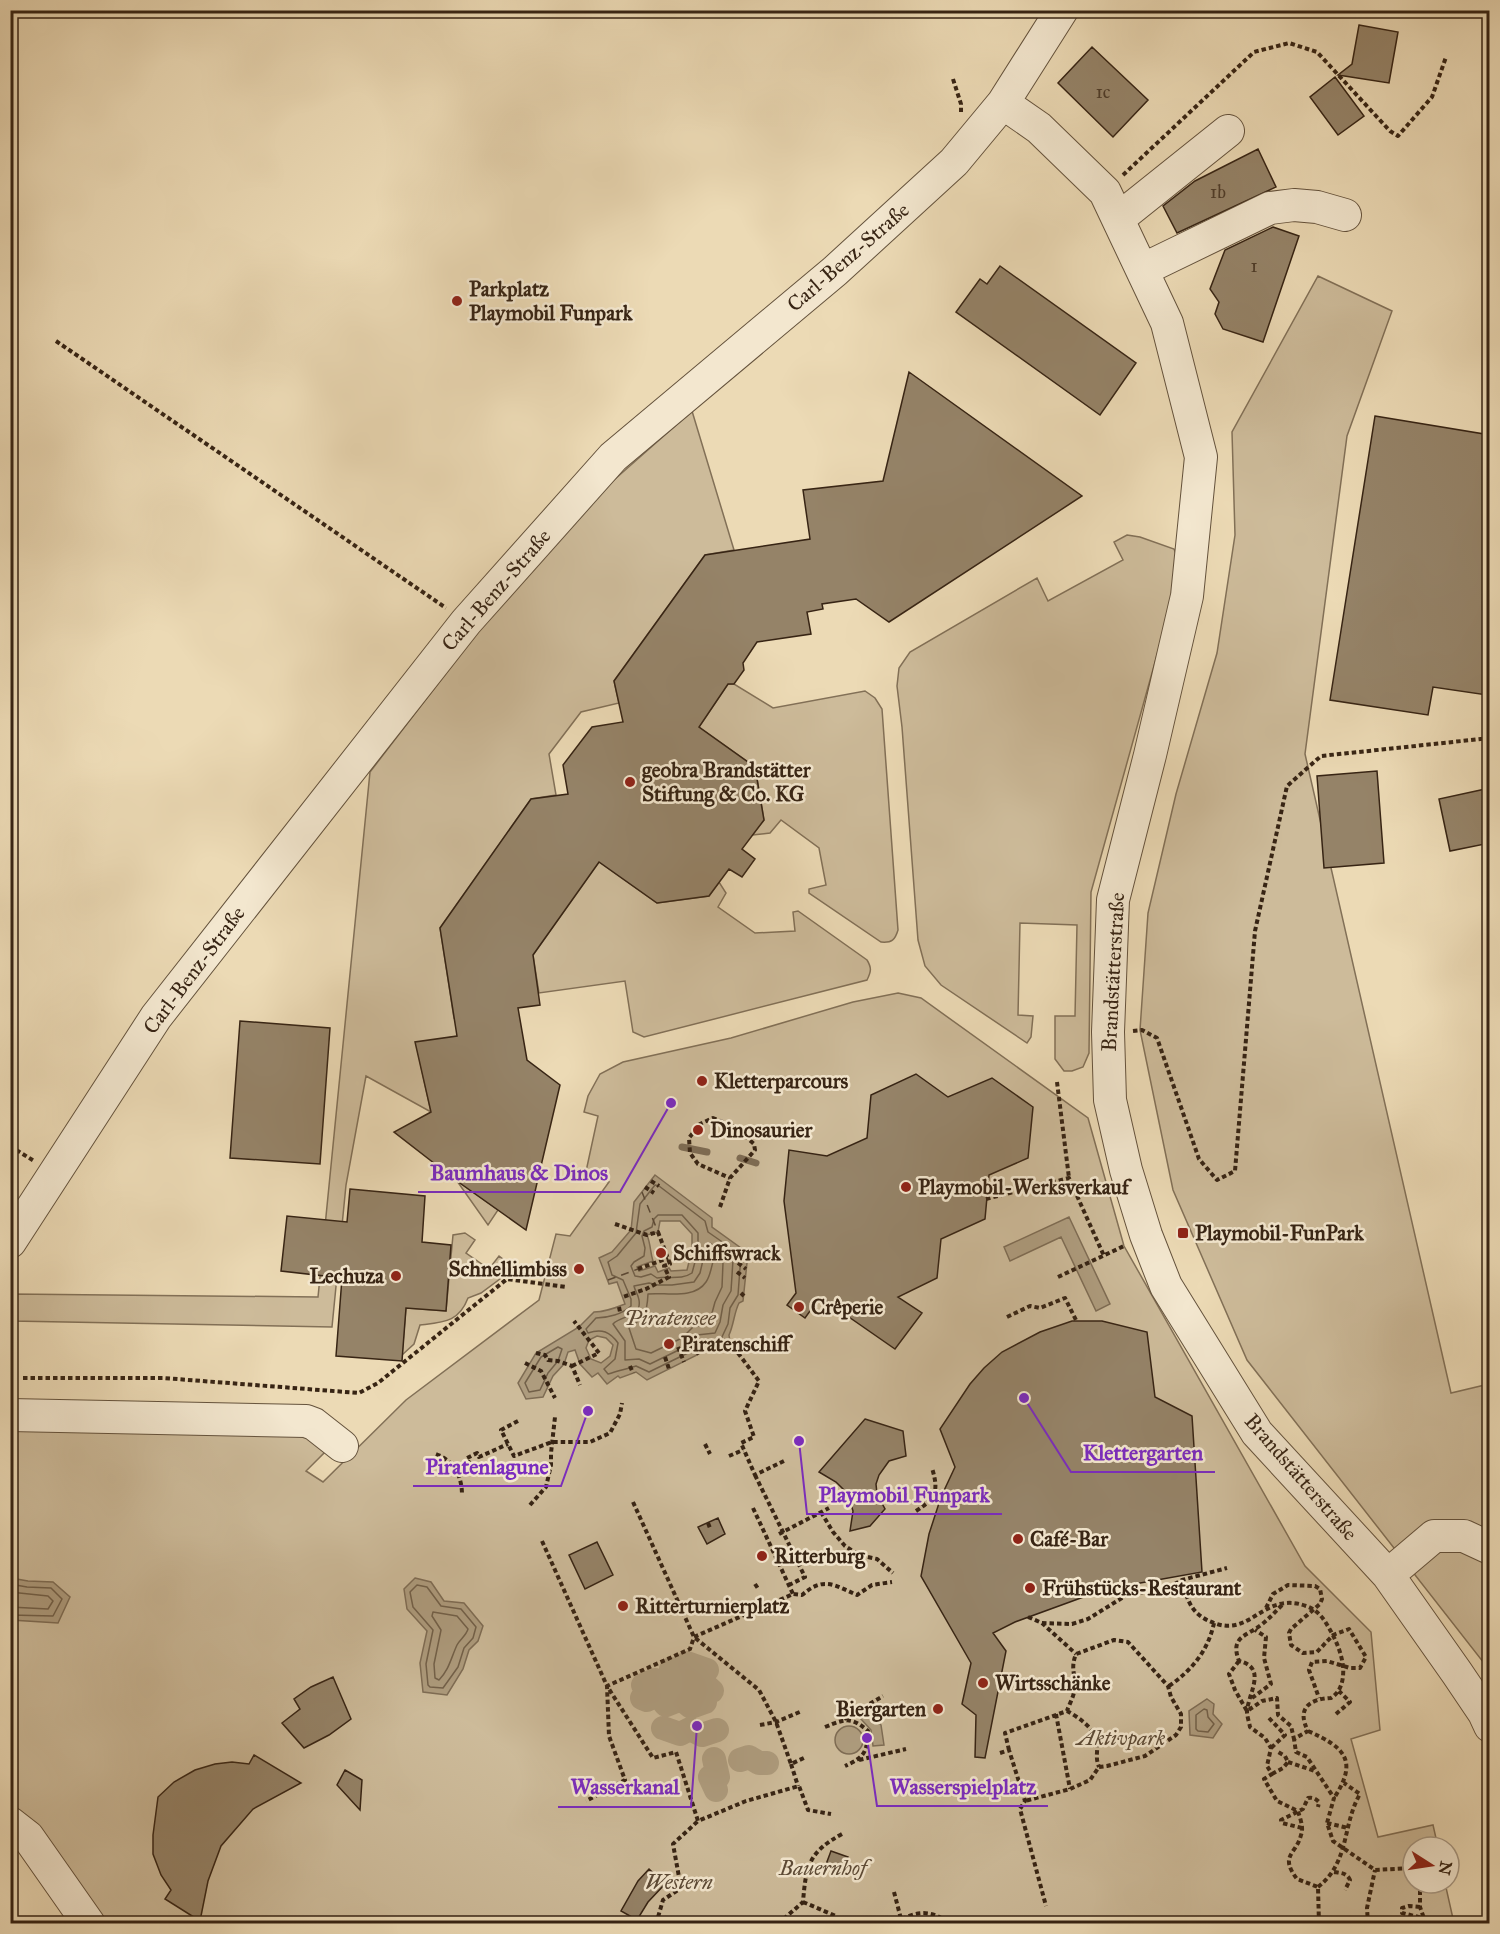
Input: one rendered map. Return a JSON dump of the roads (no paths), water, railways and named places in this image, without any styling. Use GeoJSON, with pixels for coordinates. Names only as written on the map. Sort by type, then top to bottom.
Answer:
{"type":"FeatureCollection","features":[{"type":"Feature","properties":{"kind":"street","name":"Carl-Benz-Straße"},"geometry":{"type":"LineString","coordinates":[[10,1242],[156,1017],[466,622],[613,457],[843,263],[954,162],[1003,104],[1062,10]]}},
{"type":"Feature","properties":{"kind":"street","name":"Brandstätterstraße"},"geometry":{"type":"LineString","coordinates":[[1003,104],[1039,128],[1112,205],[1167,323],[1201,457],[1187,596],[1113,900],[1108,1032],[1110,1100],[1126,1170],[1146,1235],[1166,1286],[1257,1433],[1388,1575],[1457,1673],[1490,1726]]}},
{"type":"Feature","properties":{"kind":"street"},"geometry":{"type":"LineString","coordinates":[[1112,205],[1228,131]]}},
{"type":"Feature","properties":{"kind":"street"},"geometry":{"type":"LineString","coordinates":[[1142,270],[1270,208],[1294,205],[1317,207],[1345,215]]}},
{"type":"Feature","properties":{"kind":"street"},"geometry":{"type":"LineString","coordinates":[[10,1415],[306,1421],[314,1424],[342,1446]]}},
{"type":"Feature","properties":{"kind":"street"},"geometry":{"type":"LineString","coordinates":[[1388,1575],[1434,1536],[1464,1536],[1490,1548]]}},
{"type":"Feature","properties":{"kind":"street"},"geometry":{"type":"LineString","coordinates":[[10,1823],[28,1837],[89,1923]]}},
{"type":"Feature","properties":{"kind":"water","name":"Piratensee"},"geometry":{"type":"Polygon","coordinates":[[[655,1175],[712,1218],[712,1227],[748,1253],[743,1301],[739,1303],[736,1311],[729,1335],[730,1342],[710,1351],[703,1347],[699,1354],[647,1380],[636,1372],[620,1378],[618,1376],[607,1384],[598,1373],[592,1377],[580,1364],[575,1350],[568,1352],[564,1364],[553,1376],[543,1397],[526,1399],[518,1383],[536,1353],[579,1327],[594,1312],[606,1311],[625,1304],[617,1282],[609,1284],[599,1258],[612,1252],[631,1230],[634,1202],[655,1175]],[[660,1221],[658,1232],[647,1235],[653,1261],[637,1267],[639,1271],[655,1266],[658,1272],[669,1268],[671,1271],[687,1270],[692,1250],[692,1234],[680,1221],[660,1221]],[[597,1336],[589,1340],[586,1348],[591,1359],[601,1363],[610,1356],[613,1345],[606,1338],[597,1336]]]}},
{"type":"Feature","properties":{"kind":"water"},"geometry":{"type":"Polygon","coordinates":[[[1069,1217],[1110,1304],[1096,1311],[1061,1237],[1010,1261],[1004,1247],[1069,1217]]]}},
{"type":"Feature","properties":{"kind":"water"},"geometry":{"type":"Polygon","coordinates":[[[11,1578],[53,1582],[70,1597],[58,1623],[11,1620],[11,1578]]]}},
{"type":"Feature","properties":{"kind":"water"},"geometry":{"type":"Polygon","coordinates":[[[415,1578],[431,1582],[444,1601],[464,1603],[483,1626],[478,1641],[469,1650],[463,1669],[447,1695],[423,1692],[420,1663],[427,1631],[407,1609],[404,1589],[415,1578]]]}},
{"type":"Feature","properties":{"kind":"water"},"geometry":{"type":"Polygon","coordinates":[[[1207,1699],[1214,1704],[1213,1714],[1222,1724],[1213,1738],[1190,1735],[1189,1711],[1207,1699]]]}},
{"type":"Feature","properties":{"kind":"water"},"geometry":{"type":"Polygon","coordinates":[[[869,1711],[881,1725],[884,1745],[873,1746],[871,1730],[861,1719],[869,1711]]]}},
{"type":"Feature","properties":{"kind":"water"},"geometry":{"type":"Polygon","coordinates":[[[849,1726],[859,1730],[863,1740],[859,1750],[849,1754],[839,1750],[835,1740],[839,1730],[849,1726]]]}},
{"type":"Feature","properties":{"kind":"waterway"},"geometry":{"type":"LineString","coordinates":[[682,1147],[707,1152]]}},
{"type":"Feature","properties":{"kind":"waterway"},"geometry":{"type":"LineString","coordinates":[[740,1158],[756,1163]]}},
{"type":"Feature","properties":{"kind":"waterway"},"geometry":{"type":"LineString","coordinates":[[671,1669],[680,1671],[687,1663],[707,1670]]}},
{"type":"Feature","properties":{"kind":"waterway"},"geometry":{"type":"LineString","coordinates":[[643,1685],[655,1680],[667,1686],[680,1682],[690,1690],[702,1682],[712,1691]]}},
{"type":"Feature","properties":{"kind":"waterway"},"geometry":{"type":"LineString","coordinates":[[642,1698],[647,1700],[650,1696],[661,1699],[666,1705],[681,1699],[691,1707],[705,1702]]}},
{"type":"Feature","properties":{"kind":"waterway"},"geometry":{"type":"LineString","coordinates":[[663,1728],[680,1734],[690,1729],[702,1735],[717,1730]]}},
{"type":"Feature","properties":{"kind":"waterway"},"geometry":{"type":"LineString","coordinates":[[740,1760],[749,1757],[759,1763],[767,1763]]}},
{"type":"Feature","properties":{"kind":"waterway"},"geometry":{"type":"LineString","coordinates":[[714,1759],[718,1777],[710,1777],[716,1790]]}},
{"type":"Feature","properties":{"kind":"place","name":"Parkplatz Playmobil Funpark"},"geometry":{"type":"Point","coordinates":[457,301]}},
{"type":"Feature","properties":{"kind":"place","name":"geobra Brandstätter Stiftung & Co. KG"},"geometry":{"type":"Point","coordinates":[630,782]}},
{"type":"Feature","properties":{"kind":"place","name":"Kletterparcours"},"geometry":{"type":"Point","coordinates":[702,1081]}},
{"type":"Feature","properties":{"kind":"place","name":"Baumhaus & Dinos"},"geometry":{"type":"Point","coordinates":[671,1103]}},
{"type":"Feature","properties":{"kind":"place","name":"Dinosaurier"},"geometry":{"type":"Point","coordinates":[698,1130]}},
{"type":"Feature","properties":{"kind":"place","name":"Playmobil-Werksverkauf"},"geometry":{"type":"Point","coordinates":[906,1187]}},
{"type":"Feature","properties":{"kind":"place","name":"Playmobil-FunPark"},"geometry":{"type":"Point","coordinates":[1183,1233]}},
{"type":"Feature","properties":{"kind":"place","name":"Schiffswrack"},"geometry":{"type":"Point","coordinates":[661,1253]}},
{"type":"Feature","properties":{"kind":"place","name":"Schnellimbiss"},"geometry":{"type":"Point","coordinates":[579,1269]}},
{"type":"Feature","properties":{"kind":"place","name":"Lechuza"},"geometry":{"type":"Point","coordinates":[396,1276]}},
{"type":"Feature","properties":{"kind":"place","name":"Crêperie"},"geometry":{"type":"Point","coordinates":[799,1307]}},
{"type":"Feature","properties":{"kind":"place","name":"Piratenschiff"},"geometry":{"type":"Point","coordinates":[669,1344]}},
{"type":"Feature","properties":{"kind":"place","name":"Klettergarten"},"geometry":{"type":"Point","coordinates":[1024,1398]}},
{"type":"Feature","properties":{"kind":"place","name":"Piratenlagune"},"geometry":{"type":"Point","coordinates":[588,1411]}},
{"type":"Feature","properties":{"kind":"place","name":"Playmobil Funpark"},"geometry":{"type":"Point","coordinates":[799,1441]}},
{"type":"Feature","properties":{"kind":"place","name":"Café-Bar"},"geometry":{"type":"Point","coordinates":[1018,1539]}},
{"type":"Feature","properties":{"kind":"place","name":"Ritterburg"},"geometry":{"type":"Point","coordinates":[762,1556]}},
{"type":"Feature","properties":{"kind":"place","name":"Frühstücks-Restaurant"},"geometry":{"type":"Point","coordinates":[1030,1588]}},
{"type":"Feature","properties":{"kind":"place","name":"Ritterturnierplatz"},"geometry":{"type":"Point","coordinates":[623,1606]}},
{"type":"Feature","properties":{"kind":"place","name":"Wirtsschänke"},"geometry":{"type":"Point","coordinates":[983,1683]}},
{"type":"Feature","properties":{"kind":"place","name":"Biergarten"},"geometry":{"type":"Point","coordinates":[938,1709]}},
{"type":"Feature","properties":{"kind":"place","name":"Wasserkanal"},"geometry":{"type":"Point","coordinates":[697,1726]}},
{"type":"Feature","properties":{"kind":"place","name":"Wasserspielplatz"},"geometry":{"type":"Point","coordinates":[867,1738]}},
{"type":"Feature","properties":{"kind":"park label","name":"Aktivpark"},"geometry":{"type":"Point","coordinates":[1121,1738]}},
{"type":"Feature","properties":{"kind":"park label","name":"Bauernhof"},"geometry":{"type":"Point","coordinates":[823,1868]}},
{"type":"Feature","properties":{"kind":"park label","name":"Western"},"geometry":{"type":"Point","coordinates":[679,1882]}}]}
